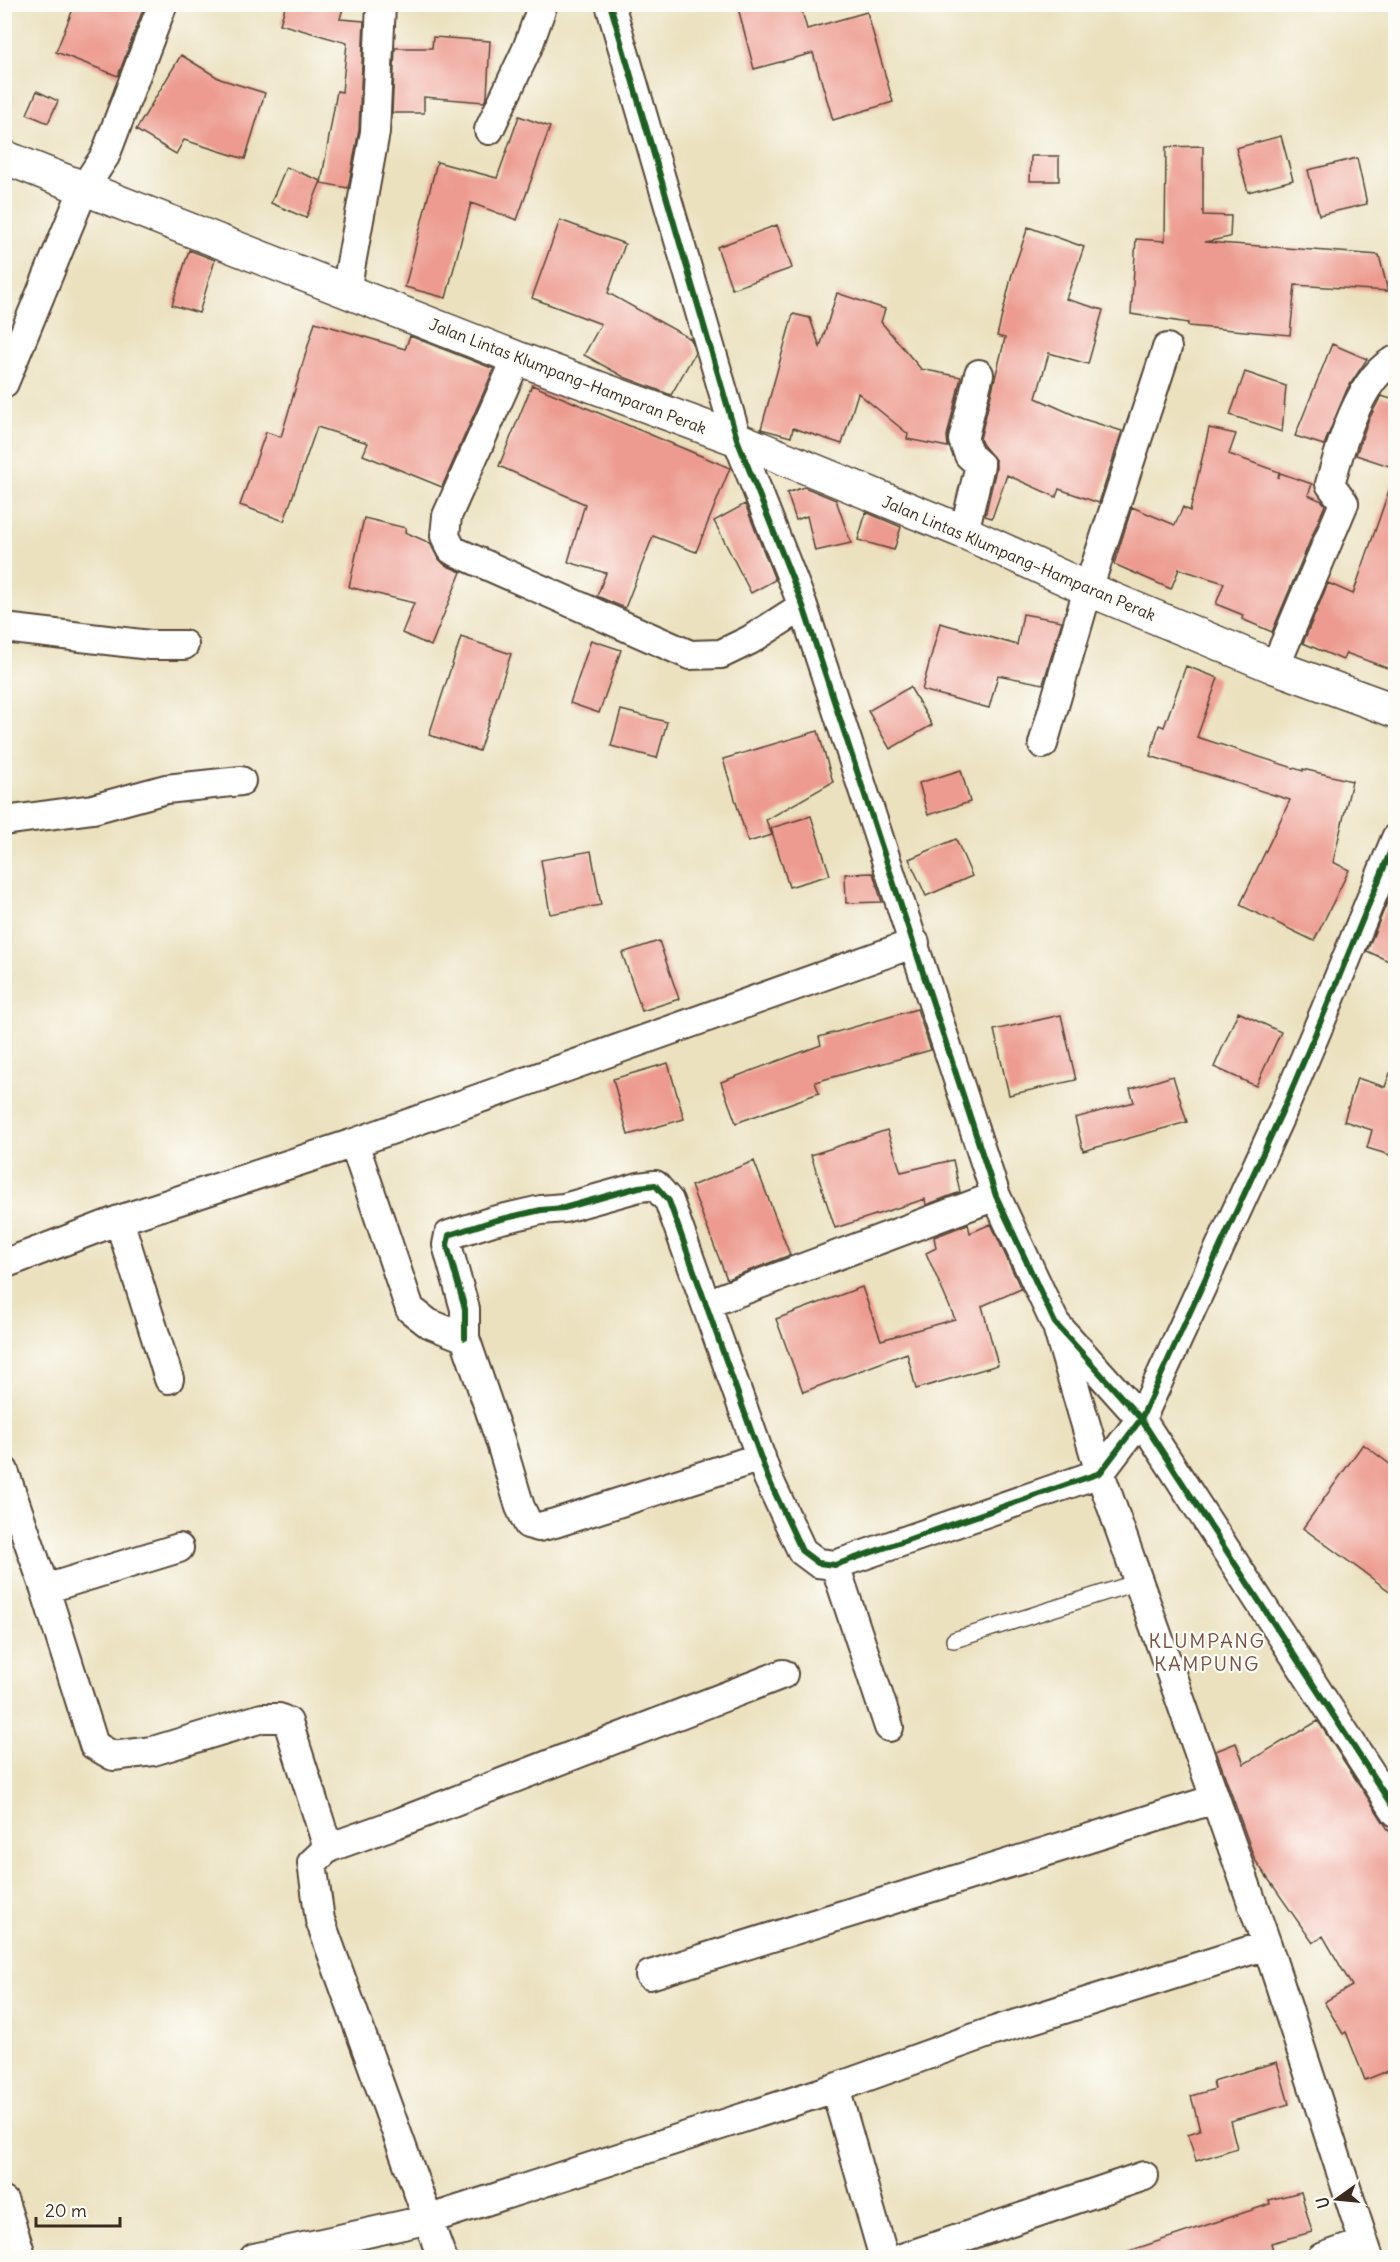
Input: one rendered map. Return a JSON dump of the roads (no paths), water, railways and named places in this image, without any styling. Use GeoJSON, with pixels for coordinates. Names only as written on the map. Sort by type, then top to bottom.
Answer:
{"type":"FeatureCollection","features":[{"type":"Feature","properties":{"kind":"main road","name":"Jalan Lintas Klumpang–Hamparan Perak"},"geometry":{"type":"LineString","coordinates":[[4,157],[517,358],[737,439],[964,532],[1088,589],[1275,667],[1395,711]]}},
{"type":"Feature","properties":{"kind":"street"},"geometry":{"type":"LineString","coordinates":[[346,291],[375,132],[381,4]]}},
{"type":"Feature","properties":{"kind":"street"},"geometry":{"type":"LineString","coordinates":[[489,130],[527,49],[543,4]]}},
{"type":"Feature","properties":{"kind":"street"},"geometry":{"type":"LineString","coordinates":[[610,4],[737,439],[802,606],[915,943],[996,1196],[1055,1323],[1100,1473],[1267,1945],[1367,2250],[1321,2258]]}},
{"type":"Feature","properties":{"kind":"street"},"geometry":{"type":"LineString","coordinates":[[4,383],[84,188],[105,156],[162,6]]}},
{"type":"Feature","properties":{"kind":"street"},"geometry":{"type":"LineString","coordinates":[[1043,744],[1088,589],[1167,348]]}},
{"type":"Feature","properties":{"kind":"street"},"geometry":{"type":"LineString","coordinates":[[517,358],[447,516],[445,536],[452,550],[690,655],[721,654],[750,640],[802,606]]}},
{"type":"Feature","properties":{"kind":"street"},"geometry":{"type":"LineString","coordinates":[[1275,667],[1344,503],[1330,483],[1342,440],[1369,383],[1385,365],[1395,360]]}},
{"type":"Feature","properties":{"kind":"street"},"geometry":{"type":"LineString","coordinates":[[964,532],[980,465],[969,455],[963,440],[979,374]]}},
{"type":"Feature","properties":{"kind":"street"},"geometry":{"type":"LineString","coordinates":[[4,628],[150,645],[184,645]]}},
{"type":"Feature","properties":{"kind":"street"},"geometry":{"type":"LineString","coordinates":[[4,821],[93,809],[166,789],[241,781]]}},
{"type":"Feature","properties":{"kind":"street"},"geometry":{"type":"LineString","coordinates":[[760,1457],[555,1523],[539,1527],[528,1524],[520,1507],[465,1338],[465,1309],[447,1245],[449,1235],[493,1221],[541,1210],[564,1208],[650,1185],[659,1188],[669,1201],[768,1478],[802,1551],[818,1563],[836,1565],[1100,1473],[1141,1419],[1286,1103],[1395,838]]}},
{"type":"Feature","properties":{"kind":"street"},"geometry":{"type":"LineString","coordinates":[[4,1264],[119,1220],[354,1143],[915,943]]}},
{"type":"Feature","properties":{"kind":"street"},"geometry":{"type":"LineString","coordinates":[[354,1143],[410,1309],[428,1323],[465,1338]]}},
{"type":"Feature","properties":{"kind":"street"},"geometry":{"type":"LineString","coordinates":[[706,1304],[996,1196]]}},
{"type":"Feature","properties":{"kind":"street"},"geometry":{"type":"LineString","coordinates":[[119,1220],[169,1379]]}},
{"type":"Feature","properties":{"kind":"street"},"geometry":{"type":"LineString","coordinates":[[1055,1323],[1141,1419],[1395,1812]]}},
{"type":"Feature","properties":{"kind":"street"},"geometry":{"type":"LineString","coordinates":[[4,1471],[45,1589],[94,1745],[113,1756],[143,1752],[262,1718],[279,1718],[288,1722],[328,1848]]}},
{"type":"Feature","properties":{"kind":"street"},"geometry":{"type":"LineString","coordinates":[[45,1589],[179,1548]]}},
{"type":"Feature","properties":{"kind":"street"},"geometry":{"type":"LineString","coordinates":[[836,1565],[889,1727]]}},
{"type":"Feature","properties":{"kind":"street"},"geometry":{"type":"LineString","coordinates":[[442,2258],[430,2219],[320,1920],[312,1863],[328,1848],[398,1824],[783,1674]]}},
{"type":"Feature","properties":{"kind":"street"},"geometry":{"type":"LineString","coordinates":[[650,1974],[1215,1799]]}},
{"type":"Feature","properties":{"kind":"street"},"geometry":{"type":"LineString","coordinates":[[254,2258],[430,2219],[835,2088],[991,2032],[1267,1945]]}},
{"type":"Feature","properties":{"kind":"street"},"geometry":{"type":"LineString","coordinates":[[835,2088],[884,2258]]}},
{"type":"Feature","properties":{"kind":"street"},"geometry":{"type":"LineString","coordinates":[[902,2258],[1144,2176]]}},
{"type":"Feature","properties":{"kind":"street"},"geometry":{"type":"LineString","coordinates":[[4,2202],[22,2258]]}},
{"type":"Feature","properties":{"kind":"lane"},"geometry":{"type":"LineString","coordinates":[[954,1640],[1138,1582]]}},
{"type":"Feature","properties":{"kind":"district","name":"KLUMPANG KAMPUNG"},"geometry":{"type":"Point","coordinates":[1207,1652]}}]}
